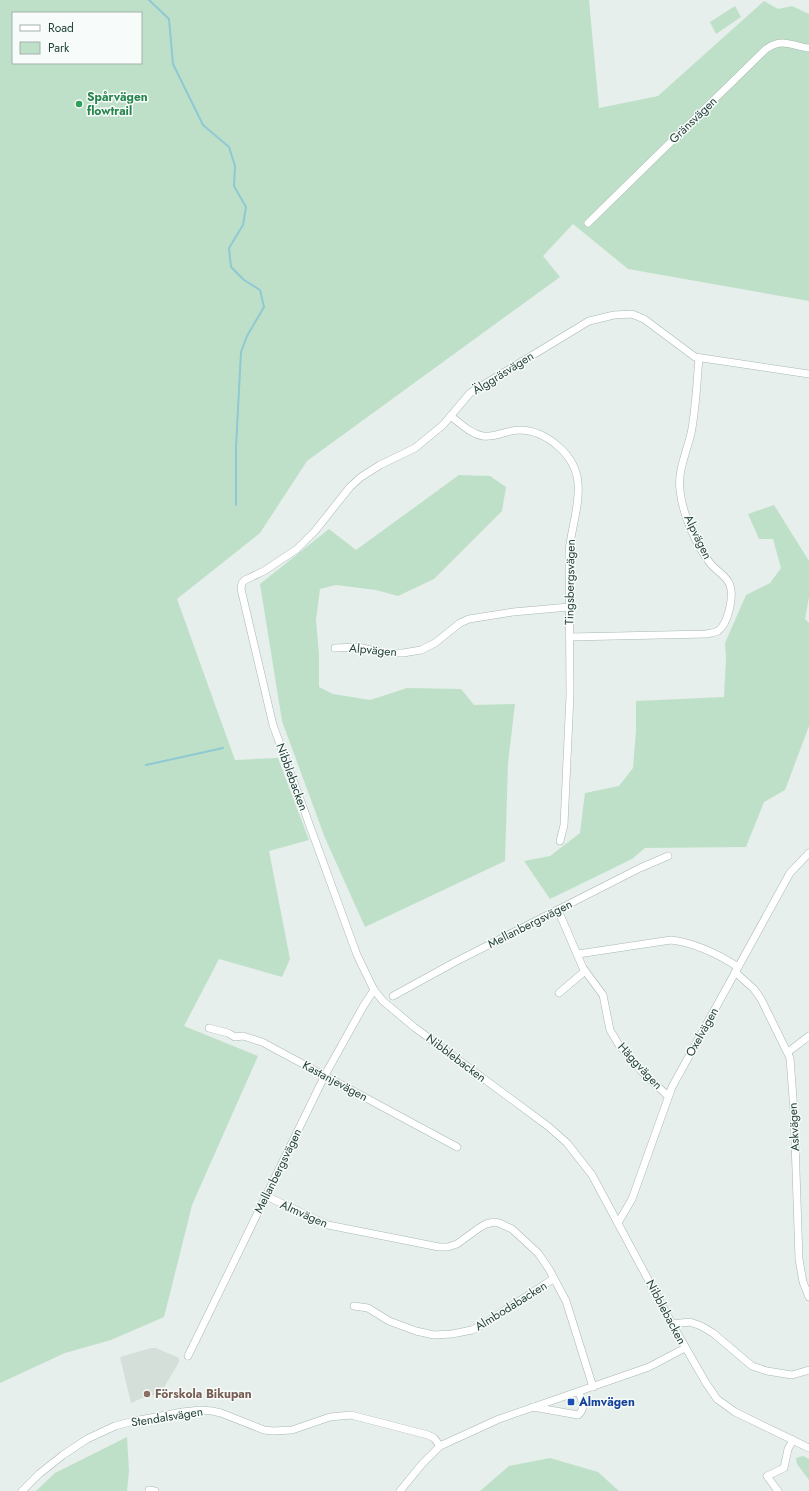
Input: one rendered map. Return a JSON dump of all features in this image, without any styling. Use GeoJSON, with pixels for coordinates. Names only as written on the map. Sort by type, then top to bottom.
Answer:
{"type":"FeatureCollection","features":[{"type":"Feature","properties":{"kind":"street","name":"Gränsvägen"},"geometry":{"type":"LineString","coordinates":[[588,222],[771,45],[778,43],[791,43],[809,48]]}},
{"type":"Feature","properties":{"kind":"street","name":"Älggräsvägen"},"geometry":{"type":"LineString","coordinates":[[245,580],[264,571],[297,550],[315,531],[350,487],[361,477],[380,464],[415,448],[452,417],[470,393],[571,331],[596,319],[614,315],[632,314],[644,320],[679,346],[699,358],[809,374]]}},
{"type":"Feature","properties":{"kind":"street","name":"Alpvägen"},"geometry":{"type":"LineString","coordinates":[[570,637],[706,634],[717,631],[724,623],[730,603],[730,584],[727,579],[711,564],[698,543],[684,508],[680,489],[681,470],[688,448],[692,427],[699,358]]}},
{"type":"Feature","properties":{"kind":"street","name":"Tingsbergsvägen"},"geometry":{"type":"LineString","coordinates":[[452,417],[470,430],[482,436],[489,437],[519,430],[537,433],[556,444],[571,461],[577,475],[579,489],[570,542],[570,695],[565,818],[560,841]]}},
{"type":"Feature","properties":{"kind":"street","name":"Nibblebacken"},"geometry":{"type":"LineString","coordinates":[[245,580],[242,583],[241,589],[273,725],[357,956],[374,990],[383,1001],[414,1027],[549,1127],[567,1143],[592,1175],[685,1348],[717,1399],[724,1405],[751,1421],[809,1448]]}},
{"type":"Feature","properties":{"kind":"street","name":"Alpvägen"},"geometry":{"type":"LineString","coordinates":[[335,648],[358,647],[384,653],[403,653],[421,650],[435,643],[460,623],[470,620],[513,612],[569,607]]}},
{"type":"Feature","properties":{"kind":"street","name":"Oxelvägen"},"geometry":{"type":"LineString","coordinates":[[618,1223],[632,1199],[668,1096],[736,969],[790,873],[809,852]]}},
{"type":"Feature","properties":{"kind":"street","name":"Mellanbergsvägen"},"geometry":{"type":"LineString","coordinates":[[393,996],[455,962],[640,868],[668,856]]}},
{"type":"Feature","properties":{"kind":"street","name":"Häggvägen"},"geometry":{"type":"LineString","coordinates":[[558,910],[583,968],[603,995],[610,1030],[619,1046],[644,1074],[668,1096]]}},
{"type":"Feature","properties":{"kind":"street","name":"Askvägen"},"geometry":{"type":"LineString","coordinates":[[578,954],[672,940],[689,943],[703,948],[736,969],[761,999],[788,1052],[791,1066],[799,1259],[803,1282],[809,1297]]}},
{"type":"Feature","properties":{"kind":"street"},"geometry":{"type":"LineString","coordinates":[[559,993],[585,971]]}},
{"type":"Feature","properties":{"kind":"street","name":"Mellanbergsvägen"},"geometry":{"type":"LineString","coordinates":[[188,1356],[325,1075],[374,990]]}},
{"type":"Feature","properties":{"kind":"street","name":"Kastanjevägen"},"geometry":{"type":"LineString","coordinates":[[209,1028],[228,1033],[235,1037],[243,1036],[262,1042],[457,1147]]}},
{"type":"Feature","properties":{"kind":"street"},"geometry":{"type":"LineString","coordinates":[[788,1052],[809,1036]]}},
{"type":"Feature","properties":{"kind":"street","name":"Almvägen"},"geometry":{"type":"LineString","coordinates":[[266,1196],[328,1225],[439,1247],[448,1247],[457,1244],[486,1224],[494,1222],[512,1228],[538,1253],[549,1269],[566,1301],[593,1387]]}},
{"type":"Feature","properties":{"kind":"street","name":"Almbodabacken"},"geometry":{"type":"LineString","coordinates":[[354,1306],[368,1308],[389,1321],[416,1331],[434,1335],[452,1334],[472,1330],[484,1324],[553,1279]]}},
{"type":"Feature","properties":{"kind":"street"},"geometry":{"type":"LineString","coordinates":[[672,1324],[690,1322],[701,1326],[712,1333],[752,1366],[767,1371],[792,1374],[809,1370]]}},
{"type":"Feature","properties":{"kind":"street"},"geometry":{"type":"LineString","coordinates":[[400,1491],[422,1464],[440,1446],[499,1419],[532,1406],[579,1392],[649,1367],[685,1348]]}},
{"type":"Feature","properties":{"kind":"street"},"geometry":{"type":"LineString","coordinates":[[532,1406],[578,1416],[583,1407],[579,1392]]}},
{"type":"Feature","properties":{"kind":"street","name":"Stendalsvägen"},"geometry":{"type":"LineString","coordinates":[[22,1491],[39,1474],[63,1455],[87,1439],[115,1426],[134,1421],[201,1410],[221,1413],[264,1430],[273,1431],[292,1430],[330,1416],[350,1415],[428,1435],[434,1438],[440,1446]]}},
{"type":"Feature","properties":{"kind":"street"},"geometry":{"type":"LineString","coordinates":[[778,1491],[767,1476],[784,1468],[788,1449],[793,1440]]}},
{"type":"Feature","properties":{"kind":"shaded area"},"geometry":{"type":"Polygon","coordinates":[[[151,1348],[156,1348],[179,1358],[179,1362],[159,1396],[149,1395],[131,1403],[120,1357],[151,1348]]]}},
{"type":"Feature","properties":{"kind":"green space"},"geometry":{"type":"Polygon","coordinates":[[[0,0],[589,0],[599,108],[658,96],[764,1],[778,9],[792,6],[809,14],[809,301],[628,269],[573,224],[543,256],[560,277],[307,461],[260,533],[177,599],[235,760],[278,758],[309,840],[269,851],[290,959],[282,977],[219,959],[184,1026],[258,1056],[192,1205],[164,1317],[111,1340],[65,1353],[0,1383],[0,0]]]}},
{"type":"Feature","properties":{"kind":"green space"},"geometry":{"type":"Polygon","coordinates":[[[735,6],[741,17],[716,34],[710,22],[735,6]]]}},
{"type":"Feature","properties":{"kind":"green space"},"geometry":{"type":"Polygon","coordinates":[[[459,475],[490,476],[506,487],[502,511],[434,579],[398,596],[376,590],[336,585],[320,589],[316,620],[319,655],[319,687],[333,694],[370,700],[407,688],[461,689],[474,705],[515,704],[508,763],[505,861],[365,927],[325,838],[282,721],[260,584],[329,529],[356,550],[459,475]]]}},
{"type":"Feature","properties":{"kind":"green space"},"geometry":{"type":"Polygon","coordinates":[[[774,505],[809,561],[809,597],[805,619],[809,623],[809,726],[785,790],[764,802],[746,847],[645,848],[632,859],[550,899],[524,861],[550,856],[580,833],[585,793],[619,786],[633,768],[636,731],[636,701],[724,697],[726,658],[725,643],[746,595],[770,583],[781,568],[773,539],[759,539],[748,514],[774,505]]]}},
{"type":"Feature","properties":{"kind":"green space"},"geometry":{"type":"Polygon","coordinates":[[[127,1437],[129,1471],[127,1491],[36,1491],[55,1473],[127,1437]]]}},
{"type":"Feature","properties":{"kind":"green space"},"geometry":{"type":"Polygon","coordinates":[[[803,1456],[809,1459],[809,1480],[797,1464],[796,1458],[803,1456]]]}},
{"type":"Feature","properties":{"kind":"green space"},"geometry":{"type":"Polygon","coordinates":[[[550,1458],[598,1472],[619,1491],[480,1491],[509,1466],[550,1458]]]}},
{"type":"Feature","properties":{"kind":"waterway"},"geometry":{"type":"LineString","coordinates":[[149,0],[169,19],[173,64],[203,125],[229,147],[235,166],[234,186],[246,207],[243,225],[229,248],[231,267],[244,280],[260,290],[264,307],[247,336],[241,352],[236,447],[236,505]]}},
{"type":"Feature","properties":{"kind":"waterway"},"geometry":{"type":"LineString","coordinates":[[146,765],[223,748]]}},
{"type":"Feature","properties":{"kind":"place","name":"Spårvägen flowtrail"},"geometry":{"type":"Point","coordinates":[79,104]}},
{"type":"Feature","properties":{"kind":"place","name":"Förskola Bikupan"},"geometry":{"type":"Point","coordinates":[147,1394]}},
{"type":"Feature","properties":{"kind":"place","name":"Almvägen"},"geometry":{"type":"Point","coordinates":[571,1402]}}]}
